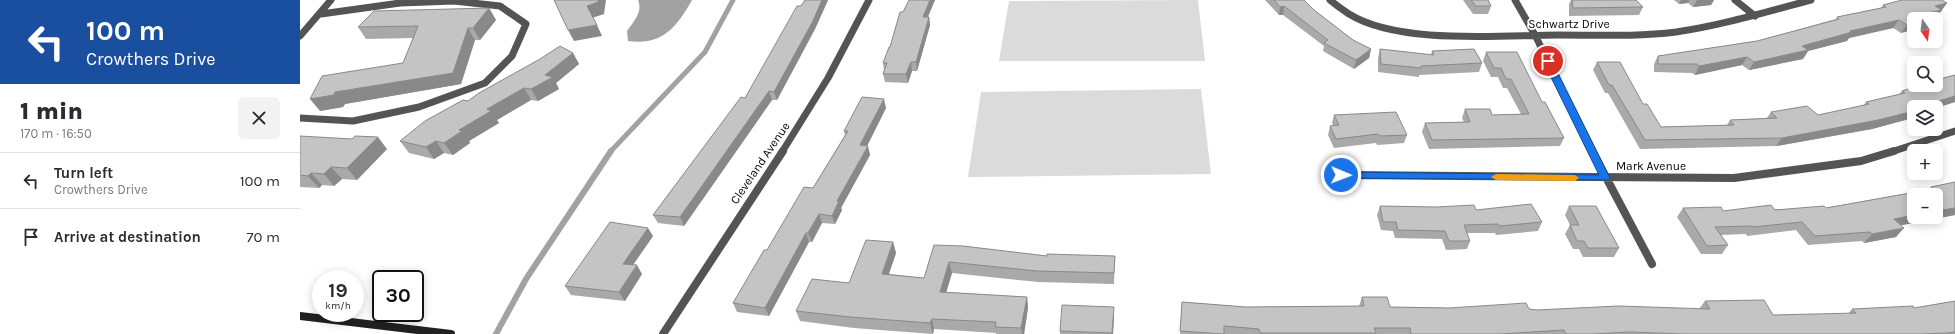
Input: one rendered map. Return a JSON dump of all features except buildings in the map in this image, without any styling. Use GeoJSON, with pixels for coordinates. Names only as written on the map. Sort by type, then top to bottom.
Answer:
{"type":"FeatureCollection","features":[{"type":"Feature","properties":{"kind":"main road"},"geometry":{"type":"LineString","coordinates":[[300,316],[451,334]]}},
{"type":"Feature","properties":{"kind":"street"},"geometry":{"type":"LineString","coordinates":[[300,36],[321,14],[331,0]]}},
{"type":"Feature","properties":{"kind":"street","name":"Cleveland Avenue"},"geometry":{"type":"LineString","coordinates":[[663,334],[690,289],[800,124],[846,48],[869,0]]}},
{"type":"Feature","properties":{"kind":"street","name":"Schwartz Drive"},"geometry":{"type":"LineString","coordinates":[[1330,0],[1337,7],[1360,20],[1394,30],[1436,35],[1657,34],[1707,27],[1755,16],[1812,0]]}},
{"type":"Feature","properties":{"kind":"street"},"geometry":{"type":"LineString","coordinates":[[1515,0],[1535,35],[1606,178],[1652,264]]}},
{"type":"Feature","properties":{"kind":"street"},"geometry":{"type":"LineString","coordinates":[[1736,0],[1755,16]]}},
{"type":"Feature","properties":{"kind":"street"},"geometry":{"type":"LineString","coordinates":[[300,118],[353,121],[419,107],[485,83],[512,56],[526,24],[500,6],[454,1],[400,3],[321,14]]}},
{"type":"Feature","properties":{"kind":"street","name":"Mark Avenue"},"geometry":{"type":"LineString","coordinates":[[1341,175],[1734,178],[1853,162],[1955,131]]}},
{"type":"Feature","properties":{"kind":"shaded area"},"geometry":{"type":"Polygon","coordinates":[[[638,0],[692,0],[674,26],[667,32],[650,40],[640,42],[628,41],[627,31],[639,12],[638,0]]]}},
{"type":"Feature","properties":{"kind":"shaded area"},"geometry":{"type":"Polygon","coordinates":[[[1198,0],[1205,61],[999,61],[1009,1],[1198,0]]]}},
{"type":"Feature","properties":{"kind":"shaded area"},"geometry":{"type":"Polygon","coordinates":[[[1201,89],[1211,174],[968,177],[981,92],[1201,89]]]}},
{"type":"Feature","properties":{"kind":"waterway"},"geometry":{"type":"LineString","coordinates":[[610,152],[705,52],[733,0]]}},
{"type":"Feature","properties":{"kind":"waterway"},"geometry":{"type":"LineString","coordinates":[[496,334],[526,279],[611,151]]}},
{"type":"Feature","properties":{"kind":"slow traffic"},"geometry":{"type":"LineString","coordinates":[[1496,177],[1575,178]]}},
{"type":"Feature","properties":{"kind":"route"},"geometry":{"type":"LineString","coordinates":[[1341,175],[1606,178],[1548,61]]}}]}
